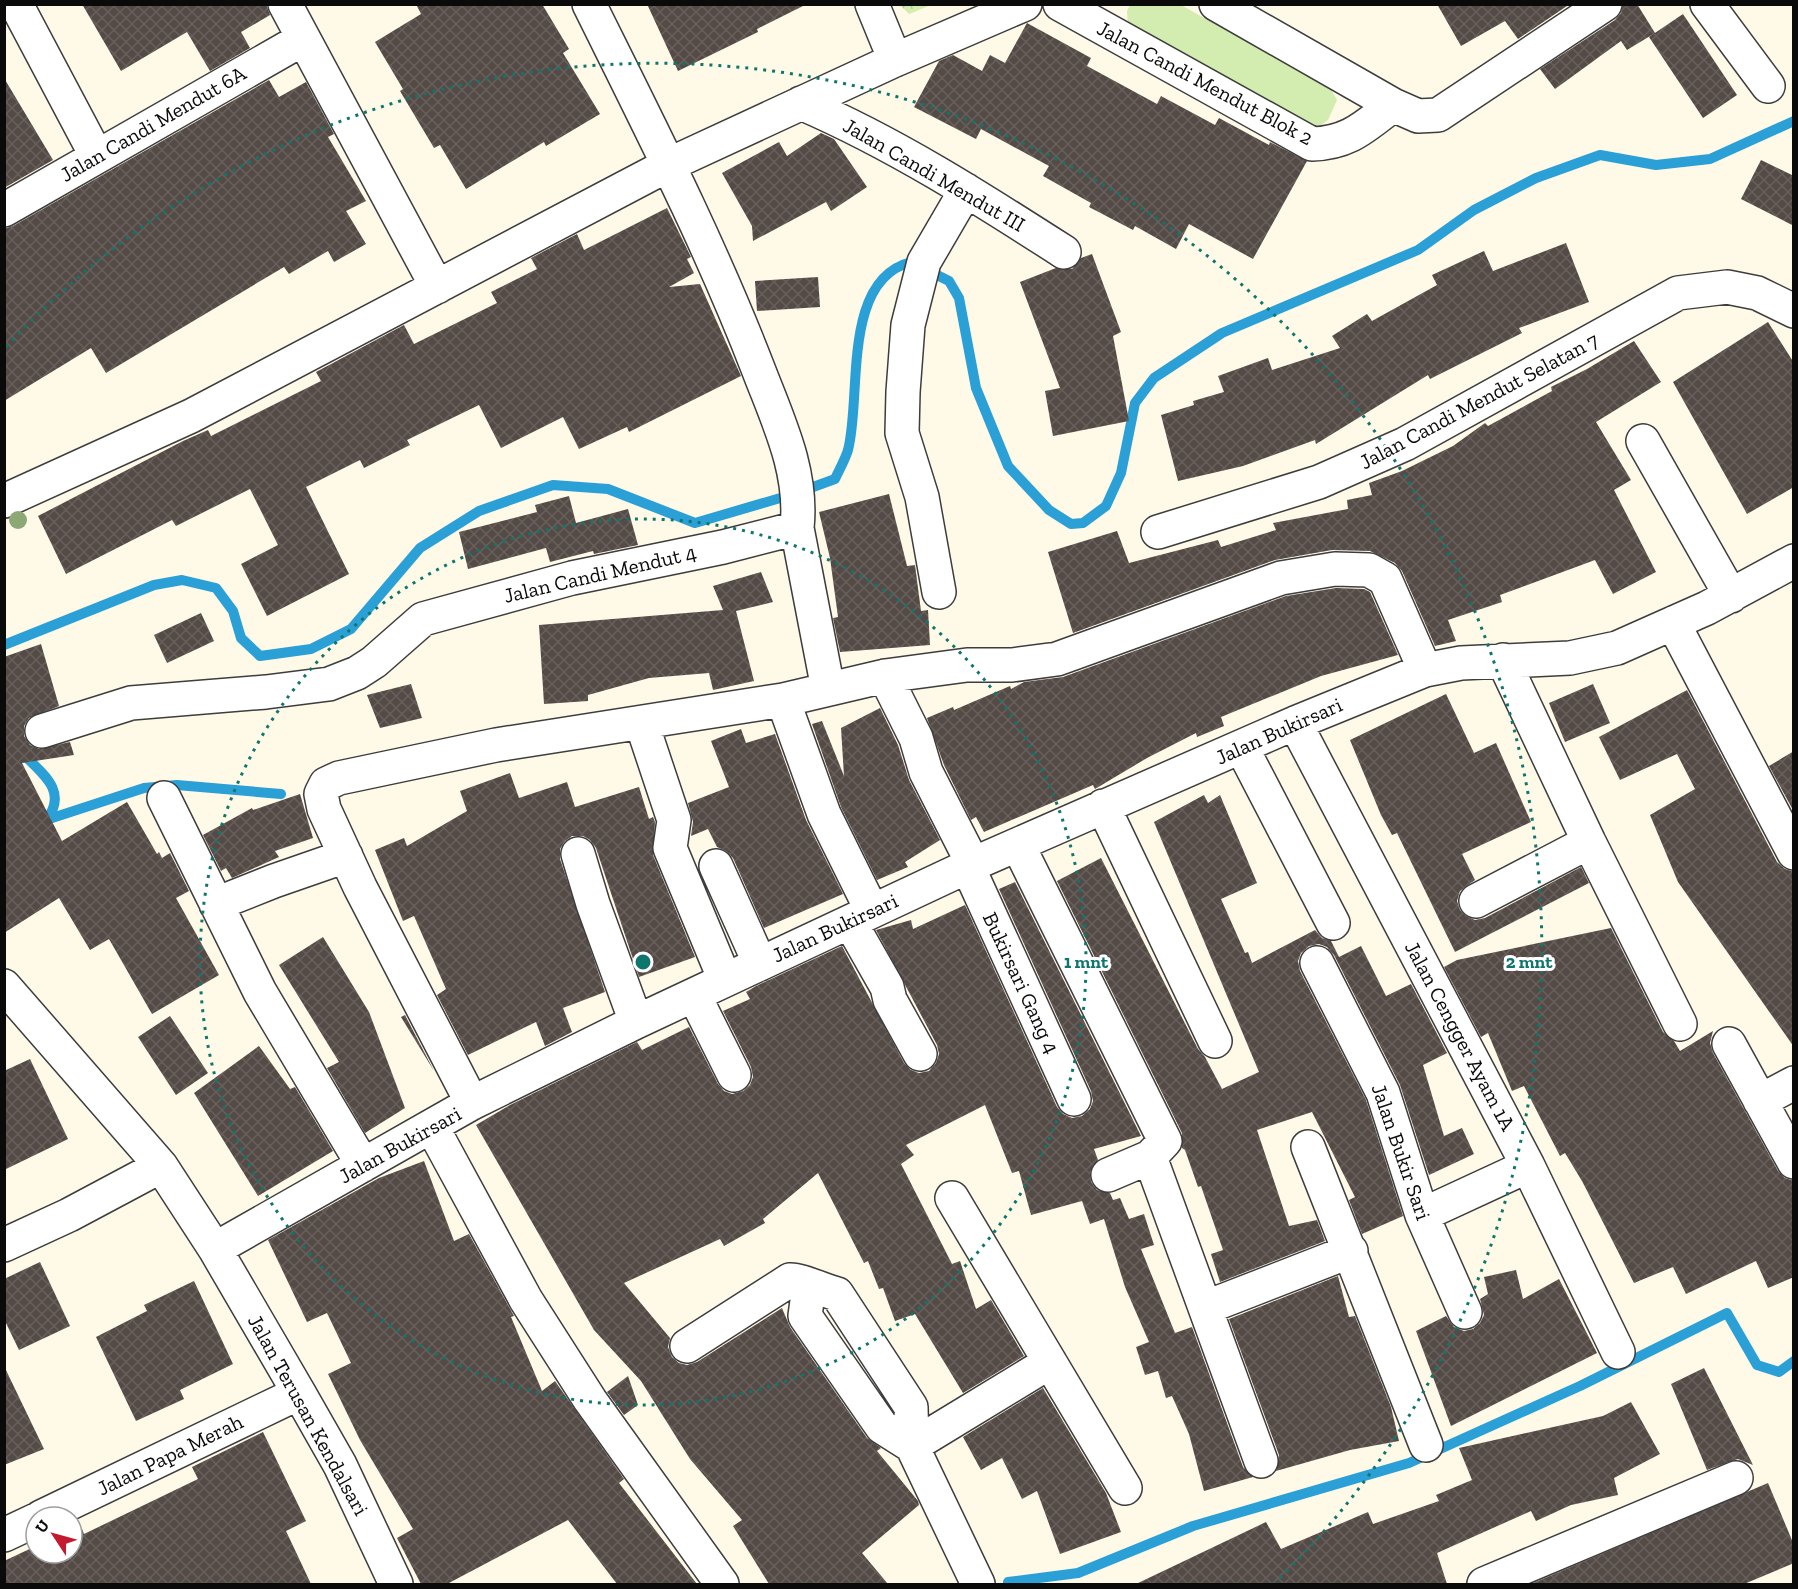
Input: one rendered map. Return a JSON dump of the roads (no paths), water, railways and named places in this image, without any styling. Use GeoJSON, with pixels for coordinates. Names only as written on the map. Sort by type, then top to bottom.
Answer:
{"type":"FeatureCollection","features":[{"type":"Feature","properties":{"kind":"street"},"geometry":{"type":"LineString","coordinates":[[16,4],[96,155]]}},
{"type":"Feature","properties":{"kind":"street"},"geometry":{"type":"LineString","coordinates":[[285,4],[437,286]]}},
{"type":"Feature","properties":{"kind":"street"},"geometry":{"type":"LineString","coordinates":[[589,4],[738,315],[793,459],[798,515],[828,689]]}},
{"type":"Feature","properties":{"kind":"street"},"geometry":{"type":"LineString","coordinates":[[872,4],[895,60]]}},
{"type":"Feature","properties":{"kind":"street"},"geometry":{"type":"LineString","coordinates":[[6,502],[191,416],[668,165],[895,60],[1025,4]]}},
{"type":"Feature","properties":{"kind":"street","name":"Jalan Candi Mendut Blok 2"},"geometry":{"type":"LineString","coordinates":[[1060,4],[1312,144],[1334,144],[1393,105]]}},
{"type":"Feature","properties":{"kind":"street"},"geometry":{"type":"LineString","coordinates":[[1216,4],[1393,105],[1418,116],[1438,115],[1605,4]]}},
{"type":"Feature","properties":{"kind":"street"},"geometry":{"type":"LineString","coordinates":[[1707,4],[1768,86]]}},
{"type":"Feature","properties":{"kind":"street","name":"Jalan Candi Mendut 6A"},"geometry":{"type":"LineString","coordinates":[[4,210],[96,155],[303,39]]}},
{"type":"Feature","properties":{"kind":"street","name":"Jalan Candi Mendut III"},"geometry":{"type":"LineString","coordinates":[[801,103],[832,117],[966,190],[1064,252]]}},
{"type":"Feature","properties":{"kind":"street"},"geometry":{"type":"LineString","coordinates":[[939,591],[922,497],[902,433],[908,325],[924,262],[966,190]]}},
{"type":"Feature","properties":{"kind":"street","name":"Jalan Candi Mendut Selatan 7"},"geometry":{"type":"LineString","coordinates":[[1158,532],[1320,482],[1405,444],[1678,293],[1727,287],[1757,293],[1794,311]]}},
{"type":"Feature","properties":{"kind":"street"},"geometry":{"type":"LineString","coordinates":[[1643,441],[1731,596]]}},
{"type":"Feature","properties":{"kind":"street","name":"Jalan Candi Mendut 4"},"geometry":{"type":"LineString","coordinates":[[42,731],[131,703],[266,692],[329,684],[357,673],[374,662],[423,619],[572,578],[723,547],[798,515]]}},
{"type":"Feature","properties":{"kind":"street","name":"Jalan Bukirsari"},"geometry":{"type":"LineString","coordinates":[[215,1249],[472,1104],[636,1022],[970,865],[1103,806],[1425,670],[1503,660],[1570,658],[1617,648],[1731,596],[1794,561]]}},
{"type":"Feature","properties":{"kind":"street"},"geometry":{"type":"LineString","coordinates":[[472,1104],[324,809],[321,794],[326,784],[339,778],[496,746],[783,700],[885,676],[967,665],[1012,665],[1057,659],[1281,578],[1335,569],[1371,574],[1425,670]]}},
{"type":"Feature","properties":{"kind":"street"},"geometry":{"type":"LineString","coordinates":[[1673,623],[1792,846]]}},
{"type":"Feature","properties":{"kind":"street"},"geometry":{"type":"LineString","coordinates":[[1503,660],[1589,842],[1680,1024]]}},
{"type":"Feature","properties":{"kind":"street","name":"Bukirsari Gang 4"},"geometry":{"type":"LineString","coordinates":[[885,676],[916,738],[926,772],[1074,1099]]}},
{"type":"Feature","properties":{"kind":"street"},"geometry":{"type":"LineString","coordinates":[[783,700],[890,1000],[920,1054]]}},
{"type":"Feature","properties":{"kind":"street","name":"Jalan Cengger Ayam 1A"},"geometry":{"type":"LineString","coordinates":[[1295,723],[1528,1166],[1618,1352]]}},
{"type":"Feature","properties":{"kind":"street"},"geometry":{"type":"LineString","coordinates":[[642,724],[674,820],[670,848],[725,980]]}},
{"type":"Feature","properties":{"kind":"street"},"geometry":{"type":"LineString","coordinates":[[1242,748],[1333,923]]}},
{"type":"Feature","properties":{"kind":"street"},"geometry":{"type":"LineString","coordinates":[[164,798],[260,992],[363,1165]]}},
{"type":"Feature","properties":{"kind":"street"},"geometry":{"type":"LineString","coordinates":[[1103,806],[1215,1041]]}},
{"type":"Feature","properties":{"kind":"street"},"geometry":{"type":"LineString","coordinates":[[1476,901],[1589,842]]}},
{"type":"Feature","properties":{"kind":"street"},"geometry":{"type":"LineString","coordinates":[[1018,845],[1165,1141],[1150,1157],[1108,1175]]}},
{"type":"Feature","properties":{"kind":"street"},"geometry":{"type":"LineString","coordinates":[[578,854],[593,904],[636,1022]]}},
{"type":"Feature","properties":{"kind":"street"},"geometry":{"type":"LineString","coordinates":[[216,904],[274,880],[346,856]]}},
{"type":"Feature","properties":{"kind":"street"},"geometry":{"type":"LineString","coordinates":[[716,866],[760,964]]}},
{"type":"Feature","properties":{"kind":"street","name":"Jalan Bukir Sari"},"geometry":{"type":"LineString","coordinates":[[1317,963],[1383,1093],[1422,1215],[1465,1312]]}},
{"type":"Feature","properties":{"kind":"street"},"geometry":{"type":"LineString","coordinates":[[4,986],[161,1166],[215,1249]]}},
{"type":"Feature","properties":{"kind":"street"},"geometry":{"type":"LineString","coordinates":[[694,995],[734,1075]]}},
{"type":"Feature","properties":{"kind":"street"},"geometry":{"type":"LineString","coordinates":[[1729,1044],[1794,1162]]}},
{"type":"Feature","properties":{"kind":"street"},"geometry":{"type":"LineString","coordinates":[[1760,1101],[1794,1083]]}},
{"type":"Feature","properties":{"kind":"street"},"geometry":{"type":"LineString","coordinates":[[432,1126],[526,1300],[590,1400],[722,1584]]}},
{"type":"Feature","properties":{"kind":"street"},"geometry":{"type":"LineString","coordinates":[[1308,1147],[1426,1445]]}},
{"type":"Feature","properties":{"kind":"street"},"geometry":{"type":"LineString","coordinates":[[1150,1157],[1207,1307],[1261,1461]]}},
{"type":"Feature","properties":{"kind":"street"},"geometry":{"type":"LineString","coordinates":[[4,1245],[69,1215],[161,1166]]}},
{"type":"Feature","properties":{"kind":"street"},"geometry":{"type":"LineString","coordinates":[[1422,1215],[1528,1166]]}},
{"type":"Feature","properties":{"kind":"street"},"geometry":{"type":"LineString","coordinates":[[952,1198],[1125,1488]]}},
{"type":"Feature","properties":{"kind":"street","name":"Jalan Terusan Kendalsari"},"geometry":{"type":"LineString","coordinates":[[215,1249],[340,1465],[396,1584]]}},
{"type":"Feature","properties":{"kind":"street"},"geometry":{"type":"LineString","coordinates":[[1207,1307],[1351,1251]]}},
{"type":"Feature","properties":{"kind":"street"},"geometry":{"type":"LineString","coordinates":[[687,1346],[790,1280],[796,1279],[809,1286],[805,1316],[882,1426],[912,1446],[978,1584]]}},
{"type":"Feature","properties":{"kind":"street"},"geometry":{"type":"LineString","coordinates":[[912,1446],[1050,1362]]}},
{"type":"Feature","properties":{"kind":"street","name":"Jalan Papa Merah"},"geometry":{"type":"LineString","coordinates":[[66,1505],[299,1393]]}},
{"type":"Feature","properties":{"kind":"street"},"geometry":{"type":"LineString","coordinates":[[1484,1584],[1736,1478]]}},
{"type":"Feature","properties":{"kind":"street"},"geometry":{"type":"LineString","coordinates":[[4,1535],[24,1526]]}},
{"type":"Feature","properties":{"kind":"waterway"},"geometry":{"type":"LineString","coordinates":[[4,645],[154,585],[182,580],[216,588],[233,611],[241,638],[260,656],[311,649],[351,629],[420,548],[479,511],[553,485],[608,489],[695,523],[794,494],[835,479],[848,450],[852,427],[858,343],[864,315],[874,292],[889,273],[911,262],[949,281],[959,298],[976,388],[1008,466],[1049,510],[1071,524],[1083,523],[1106,506],[1121,473],[1135,403],[1154,378],[1222,333],[1418,250],[1474,210],[1536,178],[1600,155],[1656,165],[1710,159],[1794,121]]}},
{"type":"Feature","properties":{"kind":"waterway"},"geometry":{"type":"LineString","coordinates":[[21,752],[43,774],[53,790],[55,799],[53,809],[47,819]]}},
{"type":"Feature","properties":{"kind":"waterway"},"geometry":{"type":"LineString","coordinates":[[46,820],[144,788],[177,785],[281,794]]}},
{"type":"Feature","properties":{"kind":"waterway"},"geometry":{"type":"LineString","coordinates":[[1008,1582],[1078,1573],[1193,1526],[1409,1463],[1580,1386],[1727,1313],[1757,1365],[1779,1372],[1794,1361]]}}]}
